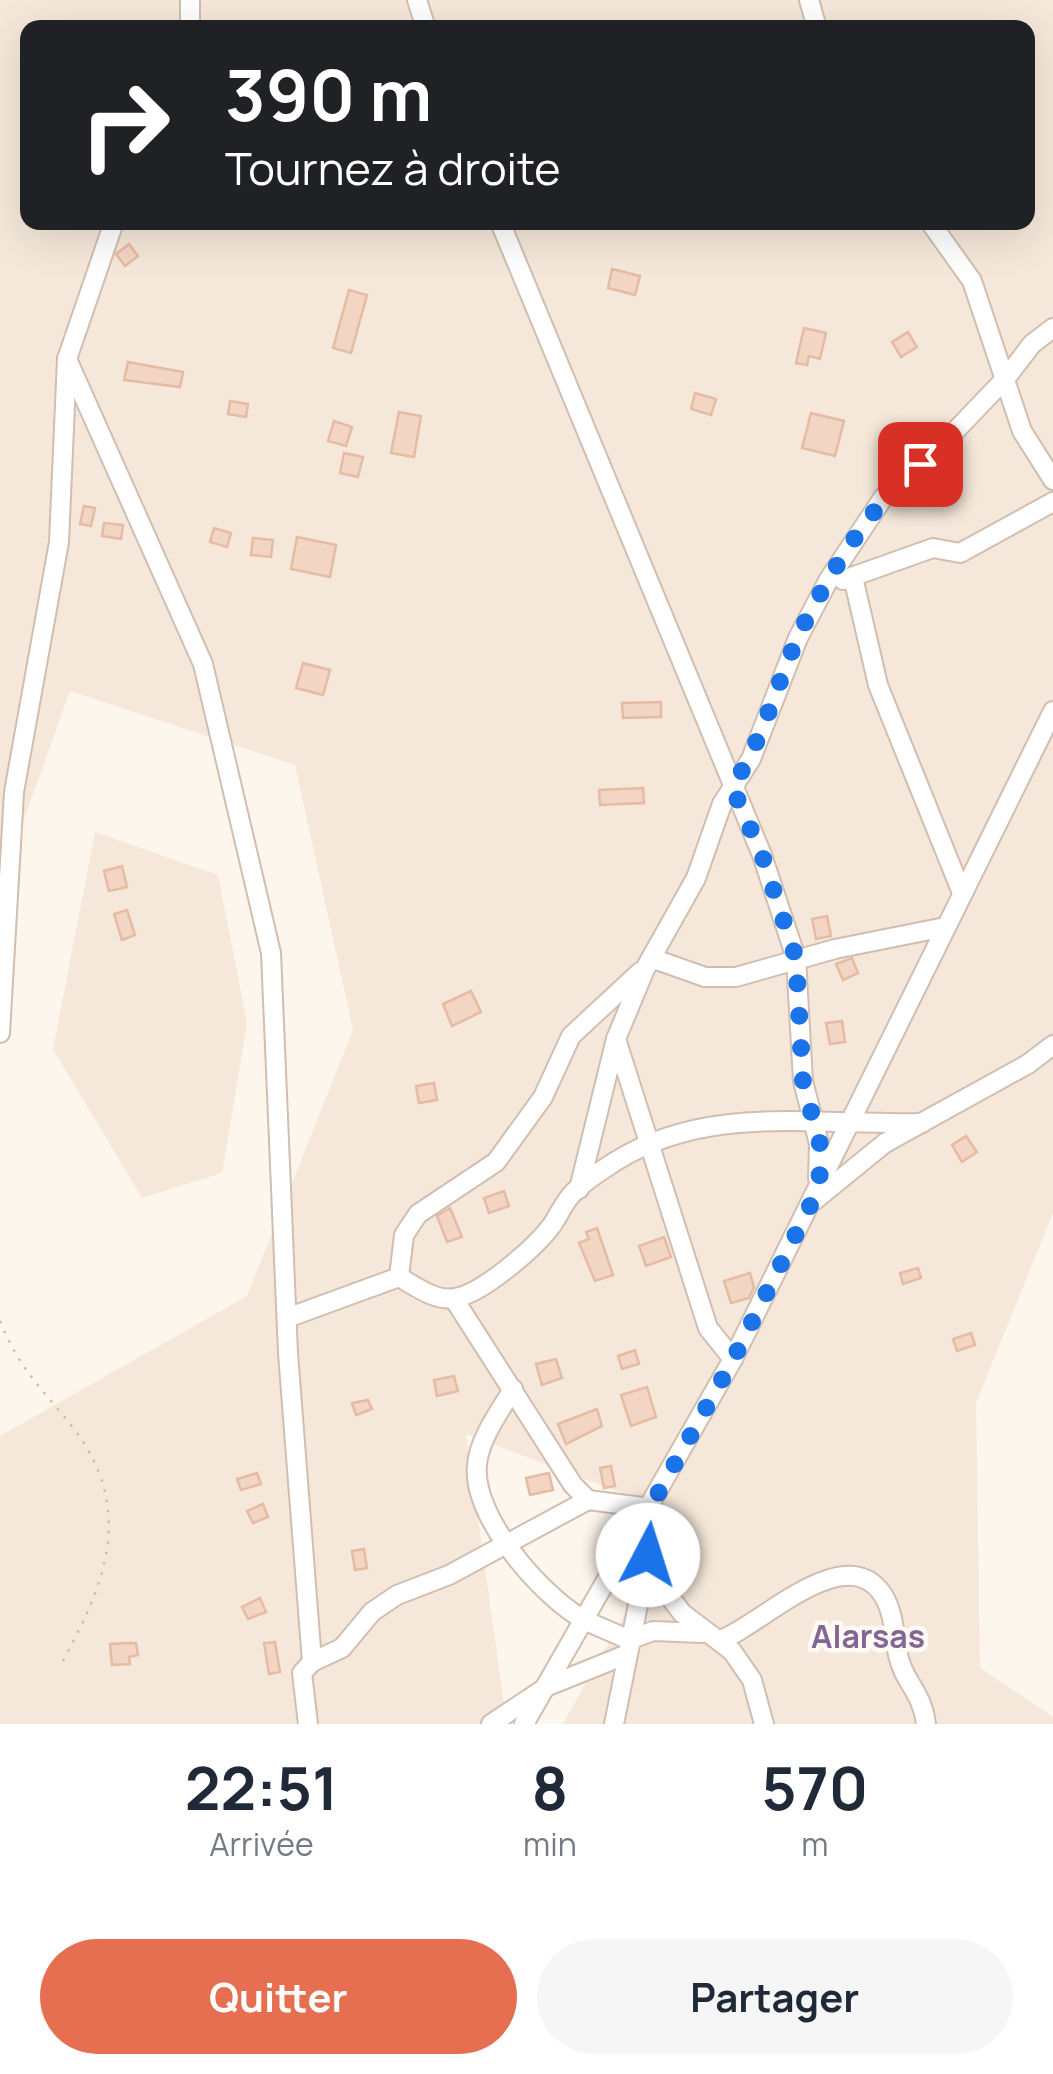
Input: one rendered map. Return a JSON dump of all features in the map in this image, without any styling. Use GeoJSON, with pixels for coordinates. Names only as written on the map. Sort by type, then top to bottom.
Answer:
{"type":"FeatureCollection","features":[{"type":"Feature","properties":{"kind":"street"},"geometry":{"type":"LineString","coordinates":[[0,1033],[14,792],[59,542],[67,359],[111,230]]}},
{"type":"Feature","properties":{"kind":"street"},"geometry":{"type":"LineString","coordinates":[[503,230],[762,855],[796,958],[803,1082],[814,1123],[820,1174],[811,1204]]}},
{"type":"Feature","properties":{"kind":"street"},"geometry":{"type":"LineString","coordinates":[[936,230],[972,281],[1022,431],[1053,480]]}},
{"type":"Feature","properties":{"kind":"street"},"geometry":{"type":"LineString","coordinates":[[578,1189],[616,1039],[648,963],[696,878],[798,638],[827,584],[883,498],[936,451],[1006,378],[1032,344],[1053,328]]}},
{"type":"Feature","properties":{"kind":"street"},"geometry":{"type":"LineString","coordinates":[[67,359],[202,664],[271,953],[286,1318],[312,1662]]}},
{"type":"Feature","properties":{"kind":"street"},"geometry":{"type":"LineString","coordinates":[[827,584],[933,548],[960,553],[1053,502]]}},
{"type":"Feature","properties":{"kind":"street"},"geometry":{"type":"LineString","coordinates":[[854,577],[878,685],[962,893]]}},
{"type":"Feature","properties":{"kind":"street"},"geometry":{"type":"LineString","coordinates":[[524,1724],[733,1360],[1053,711]]}},
{"type":"Feature","properties":{"kind":"street"},"geometry":{"type":"LineString","coordinates":[[648,963],[705,977],[757,974],[796,958],[945,928]]}},
{"type":"Feature","properties":{"kind":"street"},"geometry":{"type":"LineString","coordinates":[[399,1277],[404,1236],[418,1214],[496,1162],[543,1097],[571,1036],[648,963]]}},
{"type":"Feature","properties":{"kind":"street"},"geometry":{"type":"LineString","coordinates":[[616,1039],[708,1328],[733,1360]]}},
{"type":"Feature","properties":{"kind":"street"},"geometry":{"type":"LineString","coordinates":[[811,1204],[885,1143],[1053,1045]]}},
{"type":"Feature","properties":{"kind":"street"},"geometry":{"type":"LineString","coordinates":[[286,1318],[399,1277],[434,1296],[454,1299],[473,1291],[529,1249],[578,1189],[618,1160],[676,1132],[736,1120],[849,1125],[922,1123]]}},
{"type":"Feature","properties":{"kind":"street"},"geometry":{"type":"LineString","coordinates":[[454,1299],[572,1485],[588,1500]]}},
{"type":"Feature","properties":{"kind":"street"},"geometry":{"type":"LineString","coordinates":[[513,1389],[476,1462],[478,1492],[488,1520],[560,1602],[585,1620],[594,1620],[627,1648]]}},
{"type":"Feature","properties":{"kind":"street"},"geometry":{"type":"LineString","coordinates":[[308,1724],[302,1673],[312,1662],[342,1648],[372,1612],[397,1594],[448,1575],[588,1500],[650,1508]]}},
{"type":"Feature","properties":{"kind":"street"},"geometry":{"type":"LineString","coordinates":[[614,1724],[648,1555],[650,1508]]}},
{"type":"Feature","properties":{"kind":"street"},"geometry":{"type":"LineString","coordinates":[[648,1555],[660,1584],[752,1680],[764,1724]]}},
{"type":"Feature","properties":{"kind":"street"},"geometry":{"type":"LineString","coordinates":[[492,1724],[548,1686],[653,1631],[712,1636],[809,1588],[851,1576],[865,1579],[886,1600],[904,1676],[917,1688],[926,1724]]}},
{"type":"Feature","properties":{"kind":"path"},"geometry":{"type":"LineString","coordinates":[[0,1322],[22,1370],[75,1430],[110,1506],[105,1571],[94,1606],[60,1666]]}},
{"type":"Feature","properties":{"kind":"shaded area"},"geometry":{"type":"Polygon","coordinates":[[[0,0],[1053,0],[1053,1213],[976,1403],[980,1668],[1053,1717],[1053,1724],[563,1724],[680,1515],[466,1434],[507,1724],[0,1724],[0,1436],[247,1296],[353,1030],[295,765],[70,691],[0,887],[0,0]]]}},
{"type":"Feature","properties":{"kind":"shaded area"},"geometry":{"type":"Polygon","coordinates":[[[95,832],[218,875],[247,1023],[222,1173],[142,1198],[53,1049],[95,832]]]}},
{"type":"Feature","properties":{"kind":"building"},"geometry":{"type":"Polygon","coordinates":[[[129,244],[138,256],[125,266],[116,254],[129,244]]]}},
{"type":"Feature","properties":{"kind":"building"},"geometry":{"type":"Polygon","coordinates":[[[612,269],[640,276],[635,295],[608,288],[612,269]]]}},
{"type":"Feature","properties":{"kind":"building"},"geometry":{"type":"Polygon","coordinates":[[[349,290],[367,295],[351,353],[333,348],[349,290]]]}},
{"type":"Feature","properties":{"kind":"building"},"geometry":{"type":"Polygon","coordinates":[[[804,328],[826,333],[820,359],[809,356],[807,365],[796,363],[804,328]]]}},
{"type":"Feature","properties":{"kind":"building"},"geometry":{"type":"Polygon","coordinates":[[[908,332],[917,347],[901,357],[892,342],[908,332]]]}},
{"type":"Feature","properties":{"kind":"building"},"geometry":{"type":"Polygon","coordinates":[[[128,362],[183,372],[180,387],[124,380],[128,362]]]}},
{"type":"Feature","properties":{"kind":"building"},"geometry":{"type":"Polygon","coordinates":[[[695,393],[716,399],[711,415],[691,409],[695,393]]]}},
{"type":"Feature","properties":{"kind":"building"},"geometry":{"type":"Polygon","coordinates":[[[230,401],[248,404],[246,417],[228,414],[230,401]]]}},
{"type":"Feature","properties":{"kind":"building"},"geometry":{"type":"Polygon","coordinates":[[[399,412],[421,416],[414,457],[391,453],[399,412]]]}},
{"type":"Feature","properties":{"kind":"building"},"geometry":{"type":"Polygon","coordinates":[[[811,413],[844,421],[835,456],[802,448],[811,413]]]}},
{"type":"Feature","properties":{"kind":"building"},"geometry":{"type":"Polygon","coordinates":[[[334,421],[352,427],[346,446],[328,441],[334,421]]]}},
{"type":"Feature","properties":{"kind":"building"},"geometry":{"type":"Polygon","coordinates":[[[344,453],[363,457],[358,477],[340,473],[344,453]]]}},
{"type":"Feature","properties":{"kind":"building"},"geometry":{"type":"Polygon","coordinates":[[[84,506],[95,508],[91,526],[80,524],[84,506]]]}},
{"type":"Feature","properties":{"kind":"building"},"geometry":{"type":"Polygon","coordinates":[[[104,523],[123,525],[121,539],[102,536],[104,523]]]}},
{"type":"Feature","properties":{"kind":"building"},"geometry":{"type":"Polygon","coordinates":[[[214,528],[231,533],[227,547],[210,542],[214,528]]]}},
{"type":"Feature","properties":{"kind":"building"},"geometry":{"type":"Polygon","coordinates":[[[297,537],[336,545],[330,577],[291,569],[297,537]]]}},
{"type":"Feature","properties":{"kind":"building"},"geometry":{"type":"Polygon","coordinates":[[[253,538],[273,540],[271,557],[251,555],[253,538]]]}},
{"type":"Feature","properties":{"kind":"building"},"geometry":{"type":"Polygon","coordinates":[[[303,663],[330,670],[323,695],[296,688],[303,663]]]}},
{"type":"Feature","properties":{"kind":"building"},"geometry":{"type":"Polygon","coordinates":[[[661,702],[661,717],[623,718],[622,703],[661,702]]]}},
{"type":"Feature","properties":{"kind":"building"},"geometry":{"type":"Polygon","coordinates":[[[643,788],[644,803],[600,805],[599,790],[643,788]]]}},
{"type":"Feature","properties":{"kind":"building"},"geometry":{"type":"Polygon","coordinates":[[[122,866],[127,887],[109,891],[104,871],[122,866]]]}},
{"type":"Feature","properties":{"kind":"building"},"geometry":{"type":"Polygon","coordinates":[[[127,910],[135,935],[122,940],[114,914],[127,910]]]}},
{"type":"Feature","properties":{"kind":"building"},"geometry":{"type":"Polygon","coordinates":[[[827,916],[831,936],[816,939],[812,919],[827,916]]]}},
{"type":"Feature","properties":{"kind":"building"},"geometry":{"type":"Polygon","coordinates":[[[852,958],[858,973],[843,980],[836,964],[852,958]]]}},
{"type":"Feature","properties":{"kind":"building"},"geometry":{"type":"Polygon","coordinates":[[[471,991],[481,1012],[452,1026],[443,1004],[471,991]]]}},
{"type":"Feature","properties":{"kind":"building"},"geometry":{"type":"Polygon","coordinates":[[[842,1021],[845,1042],[830,1044],[826,1023],[842,1021]]]}},
{"type":"Feature","properties":{"kind":"building"},"geometry":{"type":"Polygon","coordinates":[[[434,1083],[437,1100],[419,1103],[416,1086],[434,1083]]]}},
{"type":"Feature","properties":{"kind":"building"},"geometry":{"type":"Polygon","coordinates":[[[966,1136],[977,1152],[962,1162],[952,1145],[966,1136]]]}},
{"type":"Feature","properties":{"kind":"building"},"geometry":{"type":"Polygon","coordinates":[[[504,1191],[509,1206],[489,1213],[484,1198],[504,1191]]]}},
{"type":"Feature","properties":{"kind":"building"},"geometry":{"type":"Polygon","coordinates":[[[450,1208],[462,1237],[447,1242],[437,1216],[450,1208]]]}},
{"type":"Feature","properties":{"kind":"building"},"geometry":{"type":"Polygon","coordinates":[[[597,1228],[613,1275],[595,1281],[579,1243],[589,1239],[586,1232],[597,1228]]]}},
{"type":"Feature","properties":{"kind":"building"},"geometry":{"type":"Polygon","coordinates":[[[664,1237],[671,1257],[646,1266],[639,1246],[664,1237]]]}},
{"type":"Feature","properties":{"kind":"building"},"geometry":{"type":"Polygon","coordinates":[[[918,1268],[921,1278],[903,1284],[900,1273],[918,1268]]]}},
{"type":"Feature","properties":{"kind":"building"},"geometry":{"type":"Polygon","coordinates":[[[750,1273],[754,1287],[749,1298],[731,1303],[724,1281],[750,1273]]]}},
{"type":"Feature","properties":{"kind":"building"},"geometry":{"type":"Polygon","coordinates":[[[971,1333],[975,1345],[957,1351],[953,1339],[971,1333]]]}},
{"type":"Feature","properties":{"kind":"building"},"geometry":{"type":"Polygon","coordinates":[[[635,1350],[639,1364],[622,1369],[618,1356],[635,1350]]]}},
{"type":"Feature","properties":{"kind":"building"},"geometry":{"type":"Polygon","coordinates":[[[556,1359],[562,1378],[542,1385],[536,1364],[556,1359]]]}},
{"type":"Feature","properties":{"kind":"building"},"geometry":{"type":"Polygon","coordinates":[[[454,1376],[458,1391],[437,1396],[434,1380],[454,1376]]]}},
{"type":"Feature","properties":{"kind":"building"},"geometry":{"type":"Polygon","coordinates":[[[647,1387],[656,1417],[631,1426],[621,1395],[647,1387]]]}},
{"type":"Feature","properties":{"kind":"building"},"geometry":{"type":"Polygon","coordinates":[[[368,1400],[372,1409],[356,1415],[352,1403],[368,1400]]]}},
{"type":"Feature","properties":{"kind":"building"},"geometry":{"type":"Polygon","coordinates":[[[597,1409],[602,1426],[566,1444],[558,1424],[597,1409]]]}},
{"type":"Feature","properties":{"kind":"building"},"geometry":{"type":"Polygon","coordinates":[[[611,1466],[615,1486],[604,1488],[600,1468],[611,1466]]]}},
{"type":"Feature","properties":{"kind":"building"},"geometry":{"type":"Polygon","coordinates":[[[257,1473],[261,1484],[241,1490],[237,1479],[257,1473]]]}},
{"type":"Feature","properties":{"kind":"building"},"geometry":{"type":"Polygon","coordinates":[[[549,1473],[553,1490],[530,1495],[526,1478],[549,1473]]]}},
{"type":"Feature","properties":{"kind":"building"},"geometry":{"type":"Polygon","coordinates":[[[263,1504],[268,1517],[253,1523],[247,1511],[263,1504]]]}},
{"type":"Feature","properties":{"kind":"building"},"geometry":{"type":"Polygon","coordinates":[[[364,1549],[367,1568],[355,1570],[352,1551],[364,1549]]]}},
{"type":"Feature","properties":{"kind":"building"},"geometry":{"type":"Polygon","coordinates":[[[260,1598],[266,1612],[248,1619],[242,1607],[260,1598]]]}},
{"type":"Feature","properties":{"kind":"building"},"geometry":{"type":"Polygon","coordinates":[[[275,1642],[280,1672],[269,1674],[264,1643],[275,1642]]]}},
{"type":"Feature","properties":{"kind":"building"},"geometry":{"type":"Polygon","coordinates":[[[136,1643],[138,1655],[129,1657],[130,1664],[112,1665],[110,1644],[136,1643]]]}},
{"type":"Feature","properties":{"kind":"district","name":"Alarsas"},"geometry":{"type":"Point","coordinates":[868,1636]}},
{"type":"Feature","properties":{"kind":"route"},"geometry":{"type":"LineString","coordinates":[[648,1555],[650,1508],[733,1360],[811,1204],[820,1174],[820,1144],[803,1082],[796,958],[762,855],[732,787],[750,758],[798,638],[829,579],[883,498],[920,464]]}}]}
